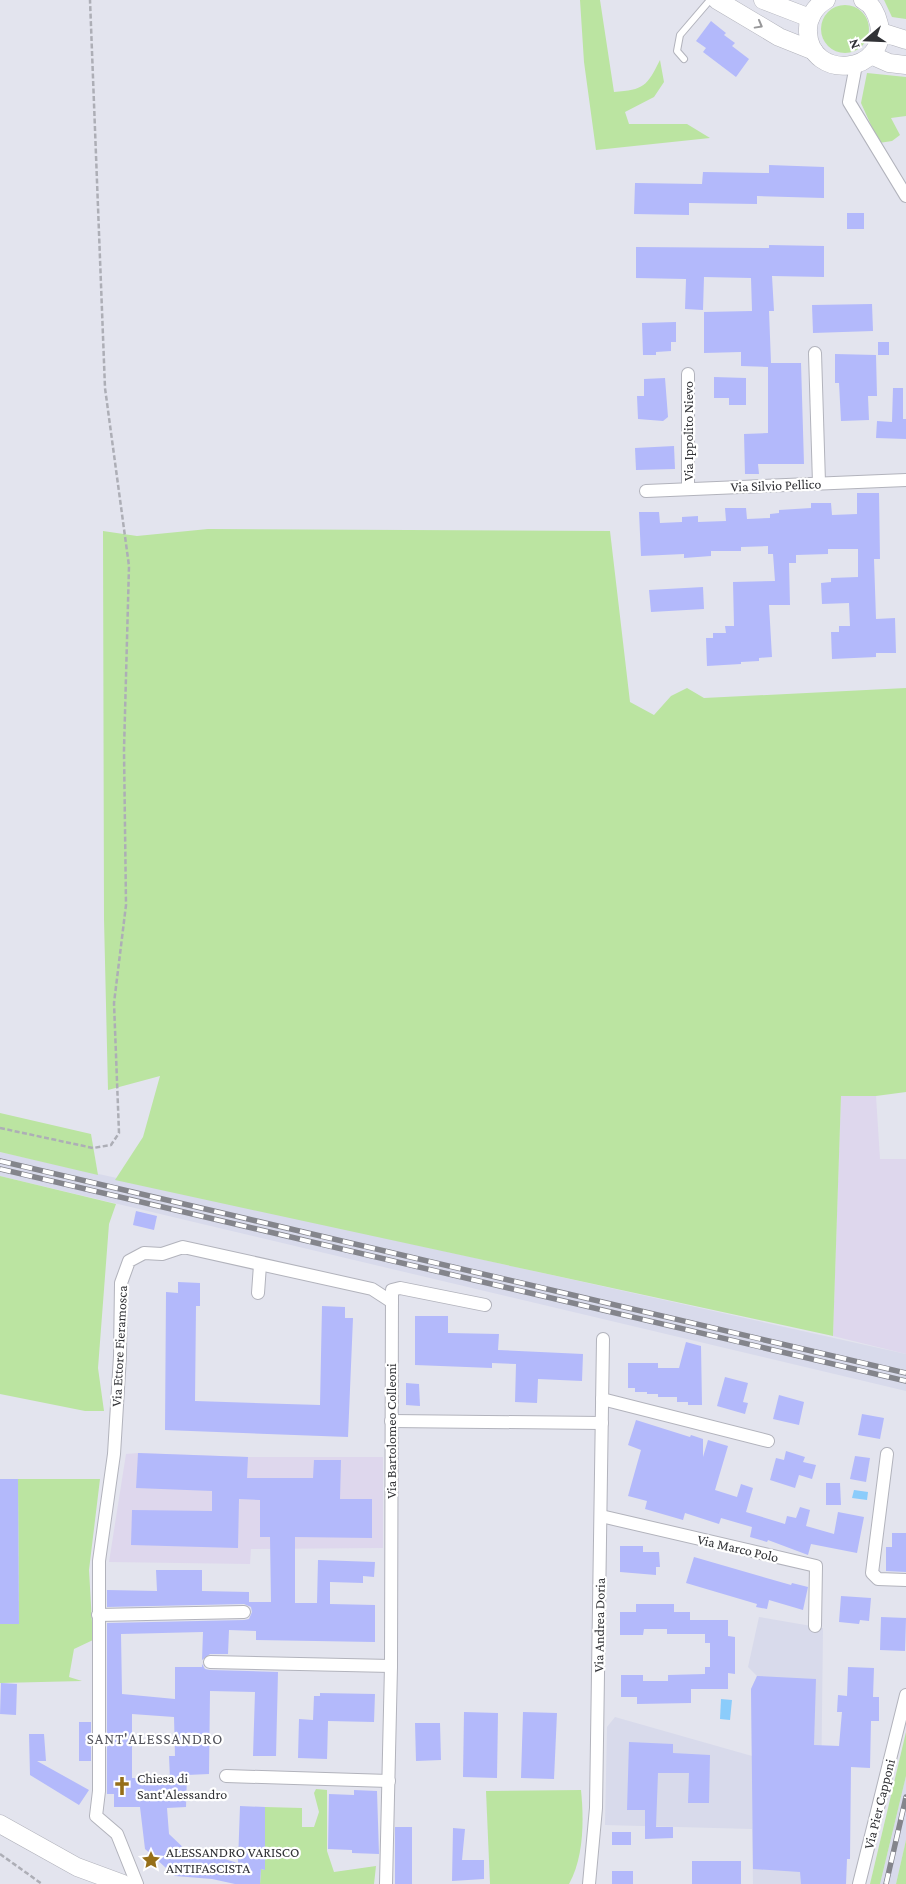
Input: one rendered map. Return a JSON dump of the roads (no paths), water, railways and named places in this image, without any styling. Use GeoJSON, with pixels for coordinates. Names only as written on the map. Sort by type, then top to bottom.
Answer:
{"type":"FeatureCollection","features":[{"type":"Feature","properties":{"kind":"street"},"geometry":{"type":"LineString","coordinates":[[717,0],[779,37],[814,50]]}},
{"type":"Feature","properties":{"kind":"street"},"geometry":{"type":"LineString","coordinates":[[763,0],[810,18]]}},
{"type":"Feature","properties":{"kind":"street"},"geometry":{"type":"LineString","coordinates":[[826,0],[819,4],[810,18],[809,40],[814,50],[825,62],[840,67],[856,65],[871,55],[878,45],[881,32],[877,16],[863,0]]}},
{"type":"Feature","properties":{"kind":"street"},"geometry":{"type":"LineString","coordinates":[[881,32],[906,40]]}},
{"type":"Feature","properties":{"kind":"street"},"geometry":{"type":"LineString","coordinates":[[871,55],[889,63],[906,65]]}},
{"type":"Feature","properties":{"kind":"street"},"geometry":{"type":"LineString","coordinates":[[856,65],[849,102],[906,196]]}},
{"type":"Feature","properties":{"kind":"street"},"geometry":{"type":"LineString","coordinates":[[815,353],[819,484]]}},
{"type":"Feature","properties":{"kind":"street","name":"Via Ippolito Nievo"},"geometry":{"type":"LineString","coordinates":[[688,374],[688,489]]}},
{"type":"Feature","properties":{"kind":"street","name":"Via Silvio Pellico"},"geometry":{"type":"LineString","coordinates":[[646,491],[906,480]]}},
{"type":"Feature","properties":{"kind":"street","name":"Via Ettore Fieramosca"},"geometry":{"type":"LineString","coordinates":[[137,1884],[117,1834],[96,1816],[99,1791],[99,1561],[114,1454],[120,1356],[121,1283],[129,1261],[144,1253],[162,1254],[182,1247],[372,1289],[392,1302]]}},
{"type":"Feature","properties":{"kind":"street"},"geometry":{"type":"LineString","coordinates":[[258,1293],[260,1264]]}},
{"type":"Feature","properties":{"kind":"street"},"geometry":{"type":"LineString","coordinates":[[392,1302],[392,1290],[400,1288],[485,1304]]}},
{"type":"Feature","properties":{"kind":"street","name":"Via Bartolomeo Colleoni"},"geometry":{"type":"LineString","coordinates":[[386,1884],[389,1780],[392,1302]]}},
{"type":"Feature","properties":{"kind":"street","name":"Via Andrea Doria"},"geometry":{"type":"LineString","coordinates":[[589,1884],[596,1808],[603,1339]]}},
{"type":"Feature","properties":{"kind":"street"},"geometry":{"type":"LineString","coordinates":[[602,1399],[768,1441]]}},
{"type":"Feature","properties":{"kind":"street"},"geometry":{"type":"LineString","coordinates":[[392,1421],[602,1423]]}},
{"type":"Feature","properties":{"kind":"street"},"geometry":{"type":"LineString","coordinates":[[887,1454],[872,1572],[878,1579],[906,1580]]}},
{"type":"Feature","properties":{"kind":"street","name":"Via Marco Polo"},"geometry":{"type":"LineString","coordinates":[[601,1516],[816,1566],[815,1626]]}},
{"type":"Feature","properties":{"kind":"street"},"geometry":{"type":"LineString","coordinates":[[98,1614],[244,1612]]}},
{"type":"Feature","properties":{"kind":"street"},"geometry":{"type":"LineString","coordinates":[[210,1662],[390,1666]]}},
{"type":"Feature","properties":{"kind":"street","name":"Via Pier Capponi"},"geometry":{"type":"LineString","coordinates":[[859,1884],[906,1695]]}},
{"type":"Feature","properties":{"kind":"street"},"geometry":{"type":"LineString","coordinates":[[226,1776],[389,1780]]}},
{"type":"Feature","properties":{"kind":"street"},"geometry":{"type":"LineString","coordinates":[[0,1824],[77,1867],[123,1884]]}},
{"type":"Feature","properties":{"kind":"street","name":"Via Andrea Doria"},"geometry":{"type":"LineString","coordinates":[[580,1884],[593,1850]]}},
{"type":"Feature","properties":{"kind":"street"},"geometry":{"type":"LineString","coordinates":[[77,1867],[98,1884]]}},
{"type":"Feature","properties":{"kind":"lane"},"geometry":{"type":"LineString","coordinates":[[684,59],[677,51],[680,36],[710,0]]}},
{"type":"Feature","properties":{"kind":"water"},"geometry":{"type":"Polygon","coordinates":[[[854,1490],[868,1492],[867,1500],[852,1498],[854,1490]]]}},
{"type":"Feature","properties":{"kind":"water"},"geometry":{"type":"Polygon","coordinates":[[[721,1699],[732,1700],[730,1720],[720,1719],[721,1699]]]}},
{"type":"Feature","properties":{"kind":"railway"},"geometry":{"type":"LineString","coordinates":[[0,1161],[906,1373]]}},
{"type":"Feature","properties":{"kind":"railway"},"geometry":{"type":"LineString","coordinates":[[0,1169],[906,1381]]}},
{"type":"Feature","properties":{"kind":"railway"},"geometry":{"type":"LineString","coordinates":[[886,1884],[906,1797]]}},
{"type":"Feature","properties":{"kind":"place","name":"Chiesa di Sant'Alessandro"},"geometry":{"type":"Point","coordinates":[122,1786]}},
{"type":"Feature","properties":{"kind":"place","name":"ALESSANDRO VARISCO ANTIFASCISTA"},"geometry":{"type":"Point","coordinates":[151,1860]}},
{"type":"Feature","properties":{"kind":"district","name":"SANT'ALESSANDRO"},"geometry":{"type":"Point","coordinates":[155,1739]}}]}
